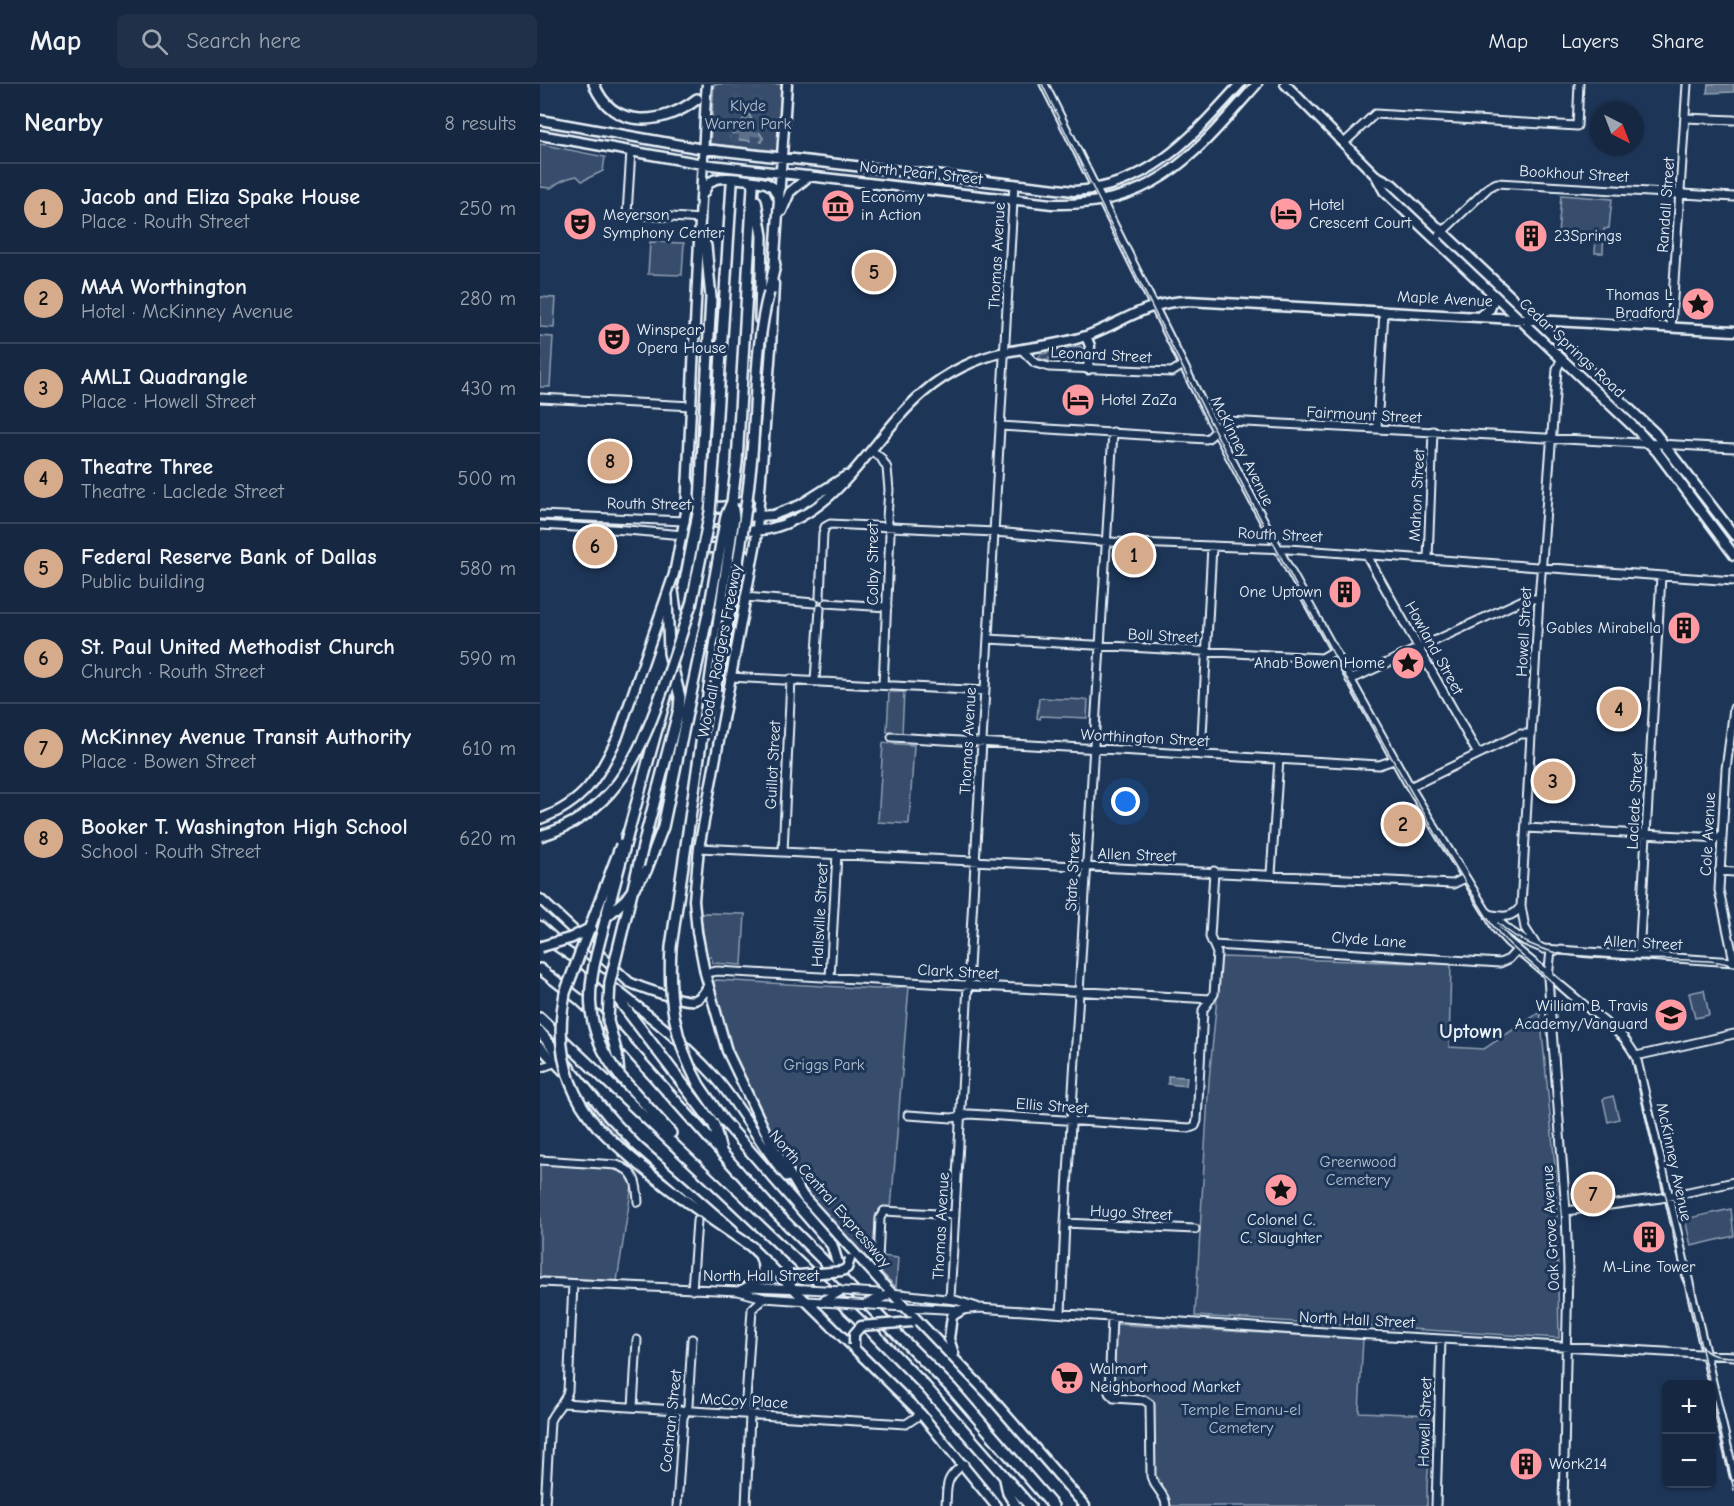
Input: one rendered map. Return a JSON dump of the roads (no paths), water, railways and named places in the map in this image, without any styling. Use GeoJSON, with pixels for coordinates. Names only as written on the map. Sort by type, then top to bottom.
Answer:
{"type":"FeatureCollection","features":[{"type":"Feature","properties":{"kind":"highway"},"geometry":{"type":"LineString","coordinates":[[594,84],[601,99],[607,105],[628,117],[647,119],[664,117],[686,108],[702,97]]}},
{"type":"Feature","properties":{"kind":"highway"},"geometry":{"type":"LineString","coordinates":[[732,184],[710,512],[692,601],[594,962],[590,996],[592,1021],[599,1042],[619,1075],[747,1213]]}},
{"type":"Feature","properties":{"kind":"highway"},"geometry":{"type":"LineString","coordinates":[[688,481],[694,498],[702,504],[720,506],[741,503],[748,499],[752,492],[762,258],[762,236],[753,186],[737,462],[732,502],[734,517],[671,947],[672,1011],[677,1033],[690,1068],[699,1084],[723,1120],[832,1245],[843,1280]]}},
{"type":"Feature","properties":{"kind":"highway"},"geometry":{"type":"LineString","coordinates":[[688,614],[684,586],[699,503],[711,298],[706,246],[701,237]]}},
{"type":"Feature","properties":{"kind":"highway"},"geometry":{"type":"LineString","coordinates":[[704,723],[715,690],[732,606],[751,465],[762,319],[775,266]]}},
{"type":"Feature","properties":{"kind":"highway"},"geometry":{"type":"LineString","coordinates":[[754,480],[759,497]]}},
{"type":"Feature","properties":{"kind":"highway"},"geometry":{"type":"LineString","coordinates":[[540,947],[571,938],[604,919],[638,885],[654,854],[663,827],[726,516],[732,502]]}},
{"type":"Feature","properties":{"kind":"highway"},"geometry":{"type":"LineString","coordinates":[[619,1075],[617,1054],[608,1022],[610,982],[646,830],[679,710],[680,697],[669,653],[667,597]]}},
{"type":"Feature","properties":{"kind":"highway"},"geometry":{"type":"LineString","coordinates":[[540,836],[563,827],[587,813],[607,796],[628,770],[651,721],[692,601]]}},
{"type":"Feature","properties":{"kind":"highway"},"geometry":{"type":"LineString","coordinates":[[629,830],[621,845],[565,993],[560,1016],[562,1057],[567,1077],[577,1099],[597,1126],[639,1166],[755,1251]]}},
{"type":"Feature","properties":{"kind":"highway"},"geometry":{"type":"LineString","coordinates":[[540,934],[587,966]]}},
{"type":"Feature","properties":{"kind":"highway"},"geometry":{"type":"LineString","coordinates":[[540,969],[579,999],[616,1034],[779,1217],[946,1383],[1053,1506]]}},
{"type":"Feature","properties":{"kind":"highway"},"geometry":{"type":"LineString","coordinates":[[603,979],[714,1125],[722,1154]]}},
{"type":"Feature","properties":{"kind":"highway"},"geometry":{"type":"LineString","coordinates":[[540,1018],[747,1213],[912,1373],[1030,1506]]}},
{"type":"Feature","properties":{"kind":"highway"},"geometry":{"type":"LineString","coordinates":[[540,1032],[610,1118]]}},
{"type":"Feature","properties":{"kind":"highway"},"geometry":{"type":"LineString","coordinates":[[1005,1476],[1008,1493],[1016,1506]]}},
{"type":"Feature","properties":{"kind":"main road"},"geometry":{"type":"LineString","coordinates":[[540,819],[570,805],[597,778],[618,736],[667,597],[683,535],[701,237],[704,148],[702,97],[707,84]]}},
{"type":"Feature","properties":{"kind":"main road","name":"Woodall Rodgers Freeway"},"geometry":{"type":"LineString","coordinates":[[787,84],[757,530],[699,848],[694,900],[697,932],[705,973],[727,1051],[772,1145],[805,1199]]}},
{"type":"Feature","properties":{"kind":"main road","name":"North Pearl Street"},"geometry":{"type":"LineString","coordinates":[[540,120],[704,148],[1068,191],[1096,189],[1130,179],[1156,166],[1191,136],[1240,84]]}},
{"type":"Feature","properties":{"kind":"main road","name":"North Pearl Street"},"geometry":{"type":"LineString","coordinates":[[540,135],[703,164],[1052,204],[1082,204],[1130,194],[1171,172],[1207,140],[1257,84]]}},
{"type":"Feature","properties":{"kind":"main road","name":"Cedar Springs Road"},"geometry":{"type":"LineString","coordinates":[[1285,84],[1376,176],[1384,191],[1649,443],[1734,555]]}},
{"type":"Feature","properties":{"kind":"main road"},"geometry":{"type":"LineString","coordinates":[[778,220],[790,192],[808,176]]}},
{"type":"Feature","properties":{"kind":"main road","name":"Cedar Springs Road"},"geometry":{"type":"LineString","coordinates":[[1376,176],[1392,184],[1665,444],[1734,535]]}},
{"type":"Feature","properties":{"kind":"main road"},"geometry":{"type":"LineString","coordinates":[[702,196],[709,184],[722,178],[766,183],[772,187],[779,200]]}},
{"type":"Feature","properties":{"kind":"main road"},"geometry":{"type":"LineString","coordinates":[[1450,253],[1457,245]]}},
{"type":"Feature","properties":{"kind":"main road"},"geometry":{"type":"LineString","coordinates":[[1478,316],[1490,309],[1495,296]]}},
{"type":"Feature","properties":{"kind":"main road","name":"Maple Avenue"},"geometry":{"type":"LineString","coordinates":[[854,471],[907,408],[933,385],[970,364],[1004,352],[1061,343],[1086,336],[1154,305],[1171,302],[1384,311],[1734,331]]}},
{"type":"Feature","properties":{"kind":"main road"},"geometry":{"type":"LineString","coordinates":[[1086,336],[1090,346],[1088,369]]}},
{"type":"Feature","properties":{"kind":"main road","name":"Routh Street"},"geometry":{"type":"LineString","coordinates":[[685,521],[773,515],[800,506],[854,471]]}},
{"type":"Feature","properties":{"kind":"main road","name":"Routh Street"},"geometry":{"type":"LineString","coordinates":[[683,535],[768,529],[780,525],[809,511],[841,488],[854,471]]}},
{"type":"Feature","properties":{"kind":"main road"},"geometry":{"type":"LineString","coordinates":[[674,574],[685,556],[699,548],[736,548],[746,555],[751,568]]}},
{"type":"Feature","properties":{"kind":"main road"},"geometry":{"type":"LineString","coordinates":[[540,899],[629,982],[639,987],[690,1000],[700,997],[708,986]]}},
{"type":"Feature","properties":{"kind":"main road","name":"North Central Expressway"},"geometry":{"type":"LineString","coordinates":[[540,926],[694,1056],[714,1077],[766,1150],[886,1294],[906,1306],[959,1362],[1085,1506]]}},
{"type":"Feature","properties":{"kind":"main road"},"geometry":{"type":"LineString","coordinates":[[540,1047],[637,1146],[755,1251],[921,1414],[996,1506]]}},
{"type":"Feature","properties":{"kind":"main road"},"geometry":{"type":"LineString","coordinates":[[774,1269],[789,1276],[842,1270],[847,1268],[850,1249]]}},
{"type":"Feature","properties":{"kind":"main road"},"geometry":{"type":"LineString","coordinates":[[748,1291],[762,1274],[762,1260],[755,1251]]}},
{"type":"Feature","properties":{"kind":"main road"},"geometry":{"type":"LineString","coordinates":[[824,1318],[820,1304],[840,1291]]}},
{"type":"Feature","properties":{"kind":"main road"},"geometry":{"type":"LineString","coordinates":[[866,1304],[886,1294]]}},
{"type":"Feature","properties":{"kind":"main road"},"geometry":{"type":"LineString","coordinates":[[959,1362],[950,1346],[949,1339],[952,1316],[962,1310]]}},
{"type":"Feature","properties":{"kind":"main road"},"geometry":{"type":"LineString","coordinates":[[859,1353],[854,1345],[854,1334],[861,1326],[912,1322],[923,1325]]}},
{"type":"Feature","properties":{"kind":"street","name":"McKinney Avenue"},"geometry":{"type":"LineString","coordinates":[[1044,84],[1183,365],[1278,549],[1394,760],[1496,929],[1517,950],[1624,1038],[1636,1056],[1734,1476]]}},
{"type":"Feature","properties":{"kind":"street"},"geometry":{"type":"LineString","coordinates":[[1344,143],[1375,114],[1577,126],[1579,84]]}},
{"type":"Feature","properties":{"kind":"street","name":"Randall Street"},"geometry":{"type":"LineString","coordinates":[[1671,328],[1687,84]]}},
{"type":"Feature","properties":{"kind":"street"},"geometry":{"type":"LineString","coordinates":[[1684,118],[1734,120]]}},
{"type":"Feature","properties":{"kind":"street"},"geometry":{"type":"LineString","coordinates":[[631,151],[627,214],[701,219]]}},
{"type":"Feature","properties":{"kind":"street","name":"Bookhout Street"},"geometry":{"type":"LineString","coordinates":[[1435,239],[1489,187],[1497,183],[1734,197]]}},
{"type":"Feature","properties":{"kind":"street","name":"Thomas Avenue"},"geometry":{"type":"LineString","coordinates":[[950,1299],[1014,184]]}},
{"type":"Feature","properties":{"kind":"street"},"geometry":{"type":"LineString","coordinates":[[1377,428],[1384,311]]}},
{"type":"Feature","properties":{"kind":"street","name":"Leonard Street"},"geometry":{"type":"LineString","coordinates":[[1022,350],[1042,366],[1172,372],[1183,365]]}},
{"type":"Feature","properties":{"kind":"street","name":"Howell Street"},"geometry":{"type":"LineString","coordinates":[[1537,946],[1525,928],[1521,906],[1541,567],[1557,369],[1561,360]]}},
{"type":"Feature","properties":{"kind":"street"},"geometry":{"type":"LineString","coordinates":[[540,398],[692,406]]}},
{"type":"Feature","properties":{"kind":"street","name":"Fairmount Street"},"geometry":{"type":"LineString","coordinates":[[1000,426],[1206,439],[1210,438],[1222,423],[1227,421],[1734,448]]}},
{"type":"Feature","properties":{"kind":"street","name":"Mahon Street"},"geometry":{"type":"LineString","coordinates":[[1428,559],[1433,431]]}},
{"type":"Feature","properties":{"kind":"street","name":"State Street"},"geometry":{"type":"LineString","coordinates":[[1061,1313],[1113,432]]}},
{"type":"Feature","properties":{"kind":"street","name":"Colby Street"},"geometry":{"type":"LineString","coordinates":[[872,451],[884,462],[888,474],[890,534],[883,685]]}},
{"type":"Feature","properties":{"kind":"street","name":"Routh Street"},"geometry":{"type":"LineString","coordinates":[[540,515],[685,521]]}},
{"type":"Feature","properties":{"kind":"street","name":"Routh Street"},"geometry":{"type":"LineString","coordinates":[[820,597],[823,533],[825,527],[830,524],[1366,554],[1734,581]]}},
{"type":"Feature","properties":{"kind":"street","name":"Routh Street"},"geometry":{"type":"LineString","coordinates":[[540,525],[683,535]]}},
{"type":"Feature","properties":{"kind":"street"},"geometry":{"type":"LineString","coordinates":[[1201,755],[1212,546]]}},
{"type":"Feature","properties":{"kind":"street","name":"Howland Street"},"geometry":{"type":"LineString","coordinates":[[1366,554],[1478,754]]}},
{"type":"Feature","properties":{"kind":"street","name":"Laclede Street"},"geometry":{"type":"LineString","coordinates":[[1639,956],[1661,576]]}},
{"type":"Feature","properties":{"kind":"street"},"geometry":{"type":"LineString","coordinates":[[745,597],[824,607],[826,603]]}},
{"type":"Feature","properties":{"kind":"street"},"geometry":{"type":"LineString","coordinates":[[815,680],[817,606],[815,599],[820,597],[825,599],[826,603]]}},
{"type":"Feature","properties":{"kind":"street"},"geometry":{"type":"LineString","coordinates":[[1350,680],[1525,599],[1539,598]]}},
{"type":"Feature","properties":{"kind":"street"},"geometry":{"type":"LineString","coordinates":[[826,603],[887,607]]}},
{"type":"Feature","properties":{"kind":"street","name":"Boll Street"},"geometry":{"type":"LineString","coordinates":[[988,639],[1322,658],[1334,651]]}},
{"type":"Feature","properties":{"kind":"street"},"geometry":{"type":"LineString","coordinates":[[730,677],[985,691]]}},
{"type":"Feature","properties":{"kind":"street","name":"Guillot Street"},"geometry":{"type":"LineString","coordinates":[[783,852],[791,679]]}},
{"type":"Feature","properties":{"kind":"street","name":"Cole Avenue"},"geometry":{"type":"LineString","coordinates":[[1734,708],[1727,753],[1719,871],[1719,890],[1734,962]]}},
{"type":"Feature","properties":{"kind":"street"},"geometry":{"type":"LineString","coordinates":[[1410,787],[1520,734],[1532,734]]}},
{"type":"Feature","properties":{"kind":"street","name":"Worthington Street"},"geometry":{"type":"LineString","coordinates":[[892,737],[1379,765],[1394,760]]}},
{"type":"Feature","properties":{"kind":"street"},"geometry":{"type":"LineString","coordinates":[[1271,874],[1279,759]]}},
{"type":"Feature","properties":{"kind":"street"},"geometry":{"type":"LineString","coordinates":[[1526,828],[1721,838]]}},
{"type":"Feature","properties":{"kind":"street","name":"Allen Street"},"geometry":{"type":"LineString","coordinates":[[699,848],[1453,884],[1465,878]]}},
{"type":"Feature","properties":{"kind":"street","name":"Hallsville Street"},"geometry":{"type":"LineString","coordinates":[[830,978],[837,854]]}},
{"type":"Feature","properties":{"kind":"street"},"geometry":{"type":"LineString","coordinates":[[1210,999],[1214,991],[1217,953],[1210,937],[1214,871]]}},
{"type":"Feature","properties":{"kind":"street"},"geometry":{"type":"LineString","coordinates":[[1719,871],[1734,872]]}},
{"type":"Feature","properties":{"kind":"street"},"geometry":{"type":"LineString","coordinates":[[1488,914],[1506,917],[1513,915],[1521,906]]}},
{"type":"Feature","properties":{"kind":"street","name":"McKinney Avenue"},"geometry":{"type":"LineString","coordinates":[[1488,914],[1511,932],[1537,946],[1551,950]]}},
{"type":"Feature","properties":{"kind":"street","name":"Clyde Lane"},"geometry":{"type":"LineString","coordinates":[[1214,945],[1500,963],[1509,959],[1517,950]]}},
{"type":"Feature","properties":{"kind":"street","name":"Allen Street"},"geometry":{"type":"LineString","coordinates":[[1551,950],[1734,962]]}},
{"type":"Feature","properties":{"kind":"street","name":"Oak Grove Avenue"},"geometry":{"type":"LineString","coordinates":[[1551,950],[1548,976],[1566,1211],[1568,1269],[1563,1506]]}},
{"type":"Feature","properties":{"kind":"street","name":"Clark Street"},"geometry":{"type":"LineString","coordinates":[[705,973],[717,971],[1210,999]]}},
{"type":"Feature","properties":{"kind":"street","name":"Ellis Street"},"geometry":{"type":"LineString","coordinates":[[908,1114],[952,1118],[969,1114],[1190,1128],[1195,1126],[1197,1121],[1203,1010],[1210,999]]}},
{"type":"Feature","properties":{"kind":"street"},"geometry":{"type":"LineString","coordinates":[[1636,1056],[1734,1034]]}},
{"type":"Feature","properties":{"kind":"street"},"geometry":{"type":"LineString","coordinates":[[540,1068],[554,1063]]}},
{"type":"Feature","properties":{"kind":"street"},"geometry":{"type":"LineString","coordinates":[[540,1160],[617,1165],[625,1168],[633,1175],[637,1185],[638,1202]]}},
{"type":"Feature","properties":{"kind":"street"},"geometry":{"type":"LineString","coordinates":[[1566,1211],[1668,1197],[1734,1182]]}},
{"type":"Feature","properties":{"kind":"street"},"geometry":{"type":"LineString","coordinates":[[878,1260],[882,1212],[888,1210],[955,1215]]}},
{"type":"Feature","properties":{"kind":"street"},"geometry":{"type":"LineString","coordinates":[[692,1290],[697,1221]]}},
{"type":"Feature","properties":{"kind":"street","name":"Hugo Street"},"geometry":{"type":"LineString","coordinates":[[1065,1223],[1195,1229]]}},
{"type":"Feature","properties":{"kind":"street","name":"North Hall Street"},"geometry":{"type":"LineString","coordinates":[[540,1282],[692,1290],[748,1291],[793,1288],[950,1299],[979,1308]]}},
{"type":"Feature","properties":{"kind":"street"},"geometry":{"type":"LineString","coordinates":[[545,1506],[543,1486],[550,1421],[563,1403],[568,1391],[573,1284]]}},
{"type":"Feature","properties":{"kind":"street"},"geometry":{"type":"LineString","coordinates":[[746,1506],[747,1414],[752,1309],[748,1291]]}},
{"type":"Feature","properties":{"kind":"street","name":"North Hall Street"},"geometry":{"type":"LineString","coordinates":[[748,1291],[764,1298],[805,1300],[820,1304],[866,1304],[962,1310],[979,1308],[1355,1335],[1734,1356]]}},
{"type":"Feature","properties":{"kind":"street"},"geometry":{"type":"LineString","coordinates":[[752,1309],[764,1298]]}},
{"type":"Feature","properties":{"kind":"street"},"geometry":{"type":"LineString","coordinates":[[1112,1317],[1109,1393],[1112,1398],[1144,1400],[1150,1404],[1151,1476],[1166,1505]]}},
{"type":"Feature","properties":{"kind":"street","name":"Howell Street"},"geometry":{"type":"LineString","coordinates":[[1436,1506],[1441,1339]]}},
{"type":"Feature","properties":{"kind":"street"},"geometry":{"type":"LineString","coordinates":[[633,1407],[637,1340]]}},
{"type":"Feature","properties":{"kind":"street","name":"Cochran Street"},"geometry":{"type":"LineString","coordinates":[[677,1506],[684,1411],[688,1406],[692,1340]]}},
{"type":"Feature","properties":{"kind":"street","name":"McCoy Place"},"geometry":{"type":"LineString","coordinates":[[563,1403],[906,1424],[921,1414]]}},
{"type":"Feature","properties":{"kind":"street"},"geometry":{"type":"LineString","coordinates":[[946,1506],[947,1480],[964,1464]]}},
{"type":"Feature","properties":{"kind":"tunnel"},"geometry":{"type":"LineString","coordinates":[[732,184],[737,84]]}},
{"type":"Feature","properties":{"kind":"tunnel"},"geometry":{"type":"LineString","coordinates":[[753,186],[758,84]]}},
{"type":"Feature","properties":{"kind":"tram line"},"geometry":{"type":"LineString","coordinates":[[1042,84],[1199,401],[1309,610],[1366,713],[1486,916],[1512,947],[1568,998],[1616,1037],[1631,1057],[1677,1243],[1681,1277],[1690,1298],[1709,1380]]}},
{"type":"Feature","properties":{"kind":"tram line"},"geometry":{"type":"LineString","coordinates":[[1498,923],[1518,938],[1540,948],[1564,954],[1588,958],[1706,961],[1734,967]]}},
{"type":"Feature","properties":{"kind":"tram line"},"geometry":{"type":"LineString","coordinates":[[1701,1345],[1712,1354],[1734,1357]]}},
{"type":"Feature","properties":{"kind":"tram line"},"geometry":{"type":"LineString","coordinates":[[1716,1411],[1734,1490]]}},
{"type":"Feature","properties":{"kind":"place","name":"Economy in Action"},"geometry":{"type":"Point","coordinates":[838,206]}},
{"type":"Feature","properties":{"kind":"place","name":"Hotel Crescent Court"},"geometry":{"type":"Point","coordinates":[1286,214]}},
{"type":"Feature","properties":{"kind":"place","name":"Meyerson Symphony Center"},"geometry":{"type":"Point","coordinates":[580,224]}},
{"type":"Feature","properties":{"kind":"place","name":"23Springs"},"geometry":{"type":"Point","coordinates":[1531,236]}},
{"type":"Feature","properties":{"kind":"place","name":"Federal Reserve Bank of Dallas"},"geometry":{"type":"Point","coordinates":[874,272]}},
{"type":"Feature","properties":{"kind":"place","name":"Thomas L. Bradford"},"geometry":{"type":"Point","coordinates":[1698,304]}},
{"type":"Feature","properties":{"kind":"place","name":"Winspear Opera House"},"geometry":{"type":"Point","coordinates":[614,339]}},
{"type":"Feature","properties":{"kind":"place","name":"Hotel ZaZa"},"geometry":{"type":"Point","coordinates":[1078,400]}},
{"type":"Feature","properties":{"kind":"place","name":"Booker T. Washington High School"},"geometry":{"type":"Point","coordinates":[610,461]}},
{"type":"Feature","properties":{"kind":"place","name":"St. Paul United Methodist Church"},"geometry":{"type":"Point","coordinates":[595,546]}},
{"type":"Feature","properties":{"kind":"place","name":"Jacob and Eliza Spake House"},"geometry":{"type":"Point","coordinates":[1134,555]}},
{"type":"Feature","properties":{"kind":"place","name":"One Uptown"},"geometry":{"type":"Point","coordinates":[1345,592]}},
{"type":"Feature","properties":{"kind":"place","name":"Gables Mirabella"},"geometry":{"type":"Point","coordinates":[1684,628]}},
{"type":"Feature","properties":{"kind":"place","name":"Ahab Bowen Home"},"geometry":{"type":"Point","coordinates":[1408,663]}},
{"type":"Feature","properties":{"kind":"place","name":"Theatre Three"},"geometry":{"type":"Point","coordinates":[1619,709]}},
{"type":"Feature","properties":{"kind":"place","name":"AMLI Quadrangle"},"geometry":{"type":"Point","coordinates":[1553,781]}},
{"type":"Feature","properties":{"kind":"place","name":"MAA Worthington"},"geometry":{"type":"Point","coordinates":[1403,824]}},
{"type":"Feature","properties":{"kind":"place","name":"William B. Travis Academy/Vanguard"},"geometry":{"type":"Point","coordinates":[1671,1015]}},
{"type":"Feature","properties":{"kind":"place","name":"Colonel C. C. Slaughter"},"geometry":{"type":"Point","coordinates":[1281,1190]}},
{"type":"Feature","properties":{"kind":"place","name":"McKinney Avenue Transit Authority"},"geometry":{"type":"Point","coordinates":[1593,1194]}},
{"type":"Feature","properties":{"kind":"place","name":"M-Line Tower"},"geometry":{"type":"Point","coordinates":[1649,1237]}},
{"type":"Feature","properties":{"kind":"place","name":"Walmart Neighborhood Market"},"geometry":{"type":"Point","coordinates":[1067,1378]}},
{"type":"Feature","properties":{"kind":"place","name":"Work214"},"geometry":{"type":"Point","coordinates":[1526,1464]}},
{"type":"Feature","properties":{"kind":"district","name":"Uptown"},"geometry":{"type":"Point","coordinates":[1471,1031]}},
{"type":"Feature","properties":{"kind":"park label","name":"Klyde Warren Park"},"geometry":{"type":"Point","coordinates":[748,115]}},
{"type":"Feature","properties":{"kind":"park label","name":"Griggs Park"},"geometry":{"type":"Point","coordinates":[824,1065]}},
{"type":"Feature","properties":{"kind":"park label","name":"Greenwood Cemetery"},"geometry":{"type":"Point","coordinates":[1358,1171]}},
{"type":"Feature","properties":{"kind":"park label","name":"Temple Emanu-el Cemetery"},"geometry":{"type":"Point","coordinates":[1241,1419]}}]}
